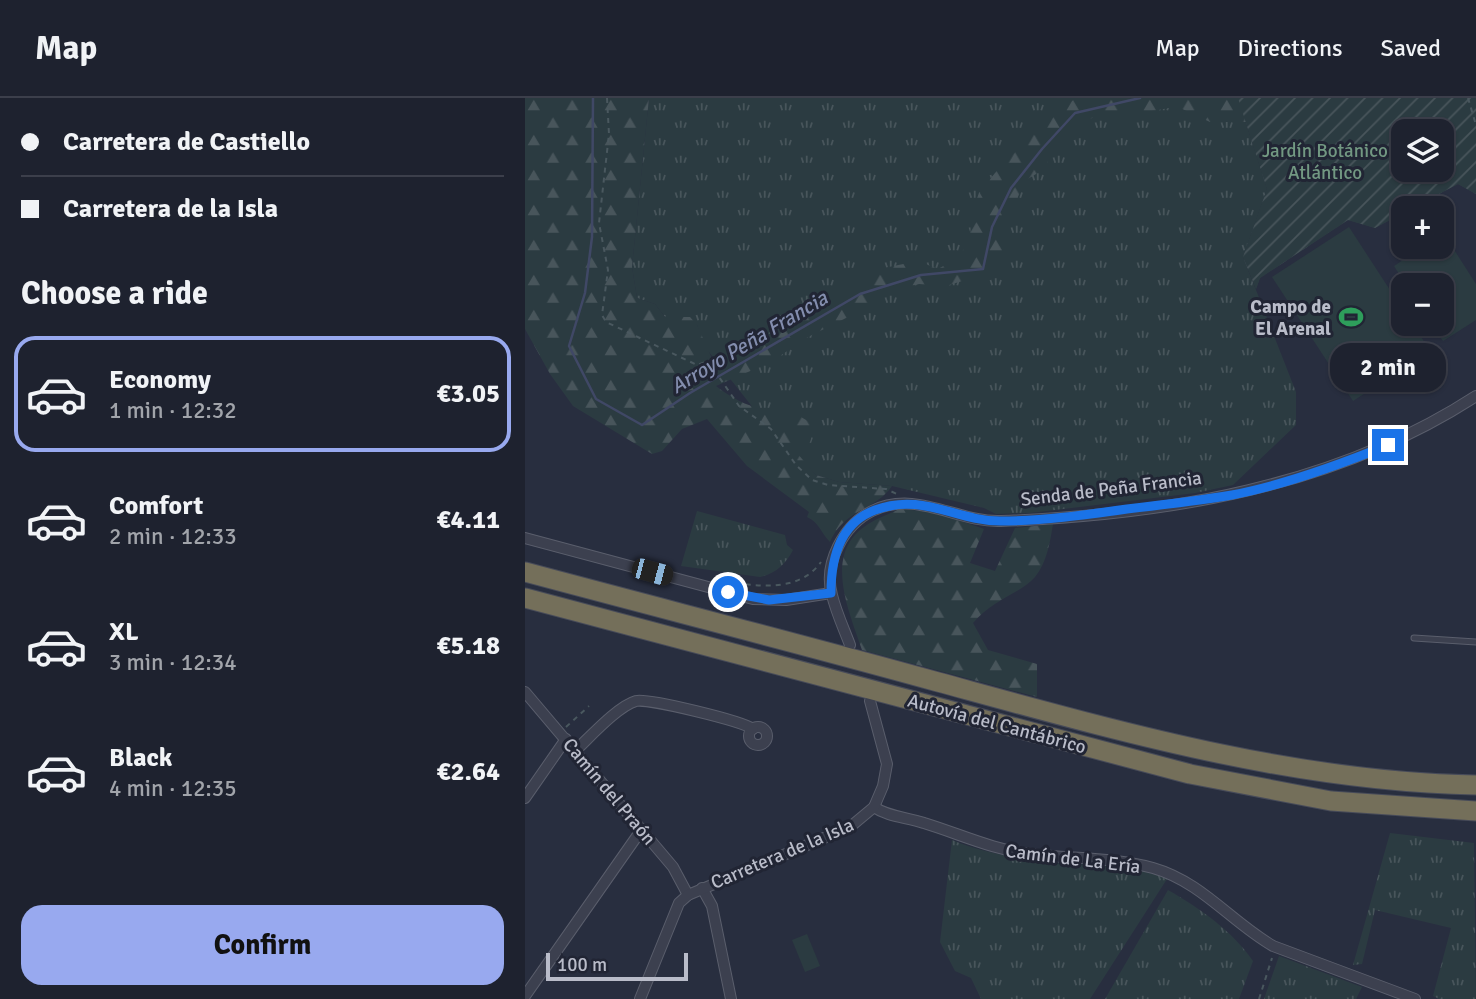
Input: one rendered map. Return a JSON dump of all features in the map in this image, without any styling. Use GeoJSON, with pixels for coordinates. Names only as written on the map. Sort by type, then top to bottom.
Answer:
{"type":"FeatureCollection","features":[{"type":"Feature","properties":{"kind":"highway","name":"Autovía del Cantábrico"},"geometry":{"type":"LineString","coordinates":[[525,572],[1197,750],[1338,775],[1434,785],[1476,785]]}},
{"type":"Feature","properties":{"kind":"highway","name":"Autovía del Cantábrico"},"geometry":{"type":"LineString","coordinates":[[525,598],[1190,775],[1331,801],[1476,811]]}},
{"type":"Feature","properties":{"kind":"highway"},"geometry":{"type":"LineString","coordinates":[[525,608],[669,643],[745,656]]}},
{"type":"Feature","properties":{"kind":"street"},"geometry":{"type":"LineString","coordinates":[[850,645],[831,593],[831,568],[841,540],[854,523],[874,510],[899,504],[938,506],[997,521],[1070,517],[1234,495],[1335,465],[1388,445],[1429,425],[1476,396]]}},
{"type":"Feature","properties":{"kind":"street"},"geometry":{"type":"LineString","coordinates":[[525,538],[753,599],[786,600],[831,593]]}},
{"type":"Feature","properties":{"kind":"street","name":"Camín del Praón"},"geometry":{"type":"LineString","coordinates":[[525,692],[673,867],[688,895]]}},
{"type":"Feature","properties":{"kind":"street"},"geometry":{"type":"LineString","coordinates":[[576,750],[635,701],[671,706],[753,729]]}},
{"type":"Feature","properties":{"kind":"street","name":"Carretera de la Isla"},"geometry":{"type":"LineString","coordinates":[[688,895],[850,827],[873,807],[883,786],[887,764],[870,701]]}},
{"type":"Feature","properties":{"kind":"street"},"geometry":{"type":"LineString","coordinates":[[525,798],[563,735]]}},
{"type":"Feature","properties":{"kind":"street","name":"Camín de La Ería"},"geometry":{"type":"LineString","coordinates":[[873,807],[881,813],[925,823],[1003,850],[1120,862],[1169,873],[1203,892],[1257,937],[1273,946],[1415,999]]}},
{"type":"Feature","properties":{"kind":"street"},"geometry":{"type":"LineString","coordinates":[[525,996],[642,829]]}},
{"type":"Feature","properties":{"kind":"street"},"geometry":{"type":"LineString","coordinates":[[702,888],[712,906],[731,999]]}},
{"type":"Feature","properties":{"kind":"street"},"geometry":{"type":"LineString","coordinates":[[640,999],[679,903],[688,895]]}},
{"type":"Feature","properties":{"kind":"lane"},"geometry":{"type":"LineString","coordinates":[[1414,638],[1476,642]]}},
{"type":"Feature","properties":{"kind":"path"},"geometry":{"type":"LineString","coordinates":[[607,98],[609,134],[599,223],[608,271],[603,315],[611,327],[697,365],[708,361],[739,406],[771,429],[796,465],[812,480],[828,485],[886,489],[898,495],[888,499]]}},
{"type":"Feature","properties":{"kind":"path"},"geometry":{"type":"LineString","coordinates":[[1468,98],[1476,125]]}},
{"type":"Feature","properties":{"kind":"path"},"geometry":{"type":"LineString","coordinates":[[725,580],[749,585],[798,581],[818,567],[825,556]]}},
{"type":"Feature","properties":{"kind":"path"},"geometry":{"type":"LineString","coordinates":[[563,735],[589,706]]}},
{"type":"Feature","properties":{"kind":"path"},"geometry":{"type":"LineString","coordinates":[[1259,999],[1271,966],[1273,946]]}},
{"type":"Feature","properties":{"kind":"green space"},"geometry":{"type":"Polygon","coordinates":[[[525,98],[649,98],[632,267],[637,298],[655,304],[665,317],[690,317],[697,325],[714,363],[788,324],[816,304],[840,296],[874,270],[918,261],[938,269],[953,260],[968,242],[972,214],[982,189],[1027,140],[1077,98],[1476,98],[1476,194],[1458,184],[1435,196],[1391,196],[1391,219],[1375,228],[1348,220],[1260,278],[1256,289],[1243,257],[1267,189],[1246,122],[1210,122],[1176,106],[1098,117],[1081,122],[1066,131],[1054,146],[1046,168],[1026,180],[1013,207],[1001,269],[946,286],[919,284],[887,293],[860,311],[808,337],[771,362],[716,386],[748,405],[766,409],[785,408],[815,425],[810,442],[796,452],[816,475],[839,482],[892,486],[877,501],[843,523],[830,542],[807,517],[809,512],[747,466],[707,419],[682,429],[662,451],[652,454],[573,406],[550,374],[525,329],[525,98]]]}},
{"type":"Feature","properties":{"kind":"green space"},"geometry":{"type":"Polygon","coordinates":[[[649,98],[1238,98],[1267,189],[1243,257],[1296,392],[1296,425],[1233,485],[1195,493],[1030,513],[996,514],[984,508],[892,486],[839,482],[816,475],[758,414],[705,347],[697,325],[665,317],[655,304],[637,298],[632,267],[649,98]]]}},
{"type":"Feature","properties":{"kind":"green space","name":"Jardín Botánico Atlántico"},"geometry":{"type":"Polygon","coordinates":[[[1238,98],[1476,98],[1476,194],[1458,184],[1435,196],[1391,196],[1391,219],[1375,228],[1348,220],[1260,278],[1256,289],[1243,257],[1267,189],[1238,98]]]}},
{"type":"Feature","properties":{"kind":"green space","name":"Campo de El Arenal"},"geometry":{"type":"Polygon","coordinates":[[[1349,227],[1391,292],[1391,336],[1421,336],[1430,351],[1353,401],[1272,277],[1349,227]]]}},
{"type":"Feature","properties":{"kind":"green space"},"geometry":{"type":"Polygon","coordinates":[[[1454,250],[1476,284],[1476,320],[1454,334],[1454,273],[1398,273],[1394,266],[1405,259],[1454,259],[1454,250]]]}},
{"type":"Feature","properties":{"kind":"green space"},"geometry":{"type":"Polygon","coordinates":[[[899,509],[935,512],[984,529],[970,563],[995,571],[1015,528],[1053,524],[1045,558],[1035,577],[989,608],[973,623],[988,650],[1037,664],[1037,697],[862,650],[843,586],[845,553],[852,539],[864,527],[899,509]]]}},
{"type":"Feature","properties":{"kind":"green space"},"geometry":{"type":"Polygon","coordinates":[[[697,511],[785,535],[787,545],[793,550],[779,568],[760,577],[681,566],[697,511]]]}},
{"type":"Feature","properties":{"kind":"green space"},"geometry":{"type":"Polygon","coordinates":[[[1390,833],[1474,843],[1476,999],[1439,999],[1433,996],[1451,928],[1375,910],[1362,964],[1353,965],[1390,833]]]}},
{"type":"Feature","properties":{"kind":"green space"},"geometry":{"type":"Polygon","coordinates":[[[952,840],[1015,857],[1125,868],[1167,879],[1090,999],[981,999],[971,978],[955,971],[940,942],[952,840]]]}},
{"type":"Feature","properties":{"kind":"green space"},"geometry":{"type":"Polygon","coordinates":[[[1168,890],[1215,921],[1253,961],[1239,999],[1105,999],[1168,890]]]}},
{"type":"Feature","properties":{"kind":"green space"},"geometry":{"type":"Polygon","coordinates":[[[807,934],[820,966],[805,972],[792,940],[807,934]]]}},
{"type":"Feature","properties":{"kind":"green space"},"geometry":{"type":"Polygon","coordinates":[[[1279,956],[1362,987],[1356,999],[1264,999],[1279,956]]]}},
{"type":"Feature","properties":{"kind":"waterway","name":"Arroyo Peña Francia"},"geometry":{"type":"LineString","coordinates":[[593,98],[592,237],[585,293],[569,346],[596,399],[642,425],[690,393],[860,294],[921,275],[983,269],[992,227],[1011,188],[1075,113],[1140,98]]}},
{"type":"Feature","properties":{"kind":"place","name":"Campo de El Arenal"},"geometry":{"type":"Point","coordinates":[1351,317]}},
{"type":"Feature","properties":{"kind":"route"},"geometry":{"type":"LineString","coordinates":[[728,592],[769,600],[831,593],[831,568],[841,540],[854,523],[874,510],[899,504],[938,506],[997,521],[1070,517],[1234,495],[1354,459],[1388,445]]}}]}
